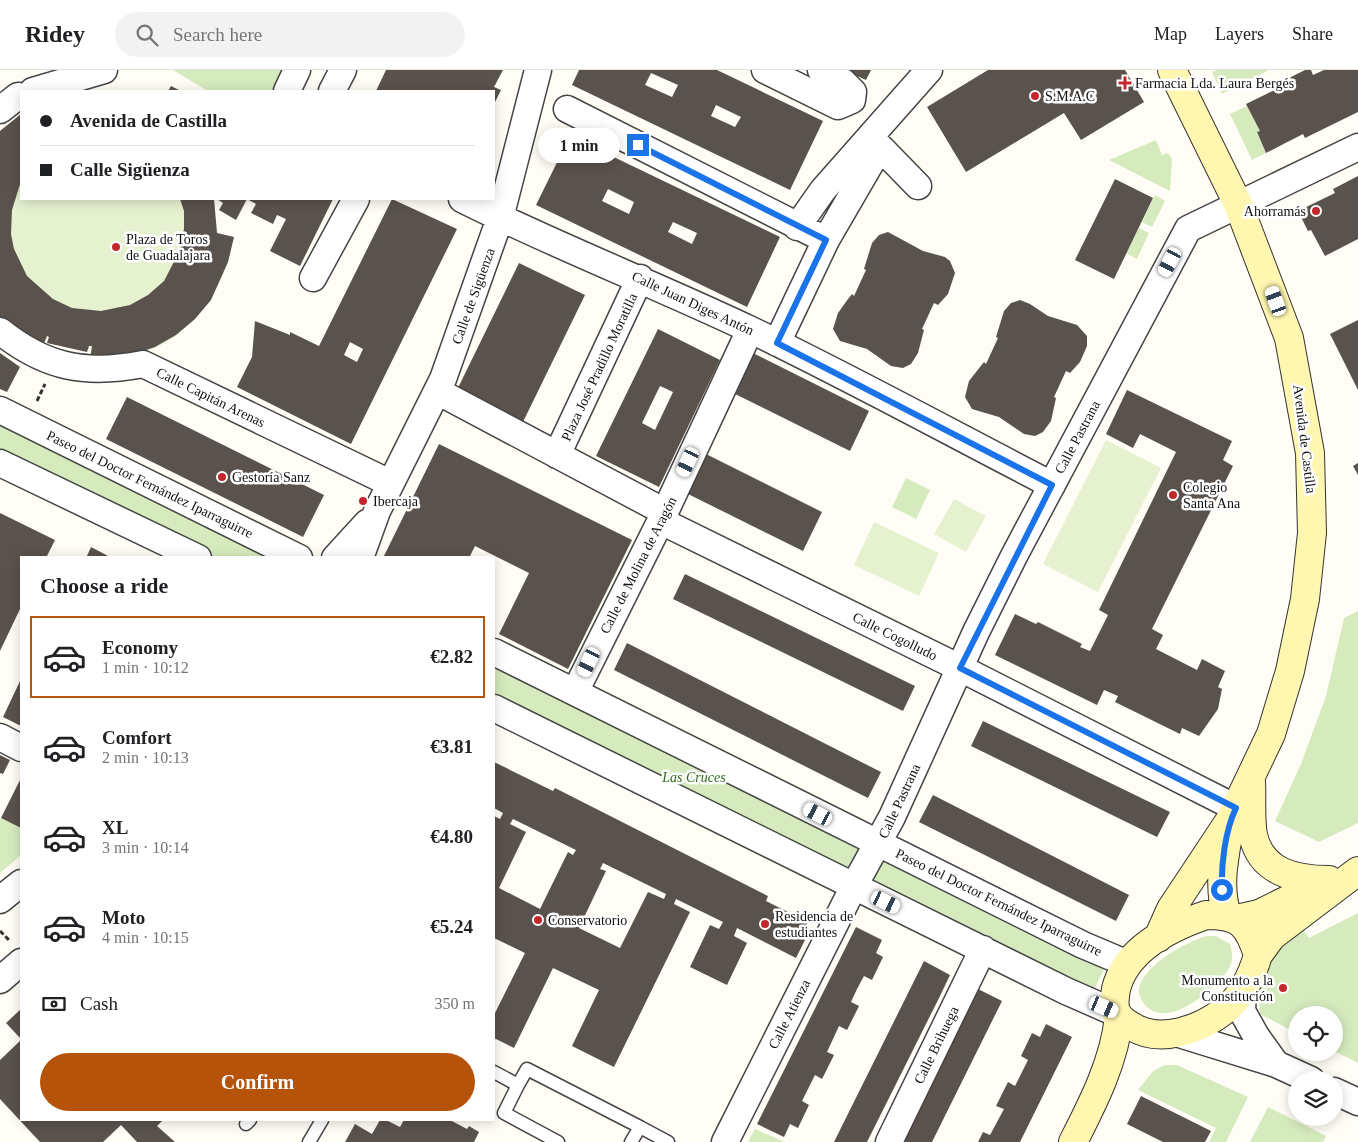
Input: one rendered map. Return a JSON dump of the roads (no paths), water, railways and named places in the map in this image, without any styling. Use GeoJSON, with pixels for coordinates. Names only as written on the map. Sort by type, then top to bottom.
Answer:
{"type":"FeatureCollection","features":[{"type":"Feature","properties":{"kind":"street"},"geometry":{"type":"LineString","coordinates":[[40,90],[104,70]]}},
{"type":"Feature","properties":{"kind":"street"},"geometry":{"type":"LineString","coordinates":[[287,90],[297,70]]}},
{"type":"Feature","properties":{"kind":"street"},"geometry":{"type":"LineString","coordinates":[[333,90],[343,70]]}},
{"type":"Feature","properties":{"kind":"street","name":"Calle de Sigüenza"},"geometry":{"type":"LineString","coordinates":[[361,556],[377,510],[437,391],[500,218],[538,70]]}},
{"type":"Feature","properties":{"kind":"street"},"geometry":{"type":"LineString","coordinates":[[765,70],[838,106],[852,100],[853,92],[843,82],[820,70]]}},
{"type":"Feature","properties":{"kind":"street"},"geometry":{"type":"LineString","coordinates":[[797,227],[823,190],[929,70]]}},
{"type":"Feature","properties":{"kind":"street","name":"Avenida de Castilla"},"geometry":{"type":"LineString","coordinates":[[1158,938],[1171,909],[1233,814],[1251,780],[1271,734],[1294,653],[1305,599],[1312,533],[1313,492],[1310,453],[1289,338],[1238,204],[1172,70]]}},
{"type":"Feature","properties":{"kind":"street"},"geometry":{"type":"LineString","coordinates":[[567,109],[826,240]]}},
{"type":"Feature","properties":{"kind":"street"},"geometry":{"type":"LineString","coordinates":[[777,343],[826,240],[880,147],[918,186]]}},
{"type":"Feature","properties":{"kind":"street","name":"Calle Pastrana"},"geometry":{"type":"LineString","coordinates":[[854,886],[879,843],[960,668],[1052,485],[1188,229],[1358,147]]}},
{"type":"Feature","properties":{"kind":"street"},"geometry":{"type":"LineString","coordinates":[[313,278],[355,200]]}},
{"type":"Feature","properties":{"kind":"street","name":"Calle Juan Diges Antón"},"geometry":{"type":"LineString","coordinates":[[464,200],[500,218],[640,278],[777,343],[1052,485]]}},
{"type":"Feature","properties":{"kind":"street","name":"Plaza José Pradillo Moratilla"},"geometry":{"type":"LineString","coordinates":[[557,455],[640,278]]}},
{"type":"Feature","properties":{"kind":"street","name":"Calle de Molina de Aragón"},"geometry":{"type":"LineString","coordinates":[[575,692],[663,516],[750,330]]}},
{"type":"Feature","properties":{"kind":"street","name":"Calle Capitán Arenas"},"geometry":{"type":"LineString","coordinates":[[0,332],[20,348],[55,364],[84,370],[114,370],[143,364],[390,483]]}},
{"type":"Feature","properties":{"kind":"street","name":"Plaza José Pradillo Moratilla"},"geometry":{"type":"LineString","coordinates":[[437,391],[557,455],[663,516]]}},
{"type":"Feature","properties":{"kind":"street","name":"Paseo del Doctor Fernández Iparraguirre"},"geometry":{"type":"LineString","coordinates":[[0,410],[296,556]]}},
{"type":"Feature","properties":{"kind":"street"},"geometry":{"type":"LineString","coordinates":[[0,463],[194,556]]}},
{"type":"Feature","properties":{"kind":"street","name":"Calle de Sigüenza"},"geometry":{"type":"LineString","coordinates":[[337,556],[377,510]]}},
{"type":"Feature","properties":{"kind":"street","name":"Calle Cogolludo"},"geometry":{"type":"LineString","coordinates":[[663,516],[960,668],[1233,814]]}},
{"type":"Feature","properties":{"kind":"street","name":"Paseo del Doctor Fernández Iparraguirre"},"geometry":{"type":"LineString","coordinates":[[495,652],[1074,941],[1128,964]]}},
{"type":"Feature","properties":{"kind":"street"},"geometry":{"type":"LineString","coordinates":[[495,708],[1066,991],[1118,1014]]}},
{"type":"Feature","properties":{"kind":"street"},"geometry":{"type":"LineString","coordinates":[[0,737],[20,747]]}},
{"type":"Feature","properties":{"kind":"street"},"geometry":{"type":"LineString","coordinates":[[1251,780],[1253,836],[1270,865],[1286,875],[1307,880],[1329,880]]}},
{"type":"Feature","properties":{"kind":"street","name":"Avenida de Castilla"},"geometry":{"type":"LineString","coordinates":[[1232,917],[1223,902],[1222,878],[1233,814]]}},
{"type":"Feature","properties":{"kind":"street"},"geometry":{"type":"LineString","coordinates":[[1357,871],[1272,936],[1258,955],[1243,990],[1225,1010],[1204,1022],[1176,1033],[1149,1034],[1126,1024],[1118,1014],[1114,1000],[1117,986],[1128,964],[1158,938],[1183,923],[1206,915],[1232,917],[1258,914],[1329,880],[1357,871]]}},
{"type":"Feature","properties":{"kind":"street"},"geometry":{"type":"LineString","coordinates":[[0,900],[20,884]]}},
{"type":"Feature","properties":{"kind":"street","name":"Calle Atienza"},"geometry":{"type":"LineString","coordinates":[[725,1142],[854,886]]}},
{"type":"Feature","properties":{"kind":"street"},"geometry":{"type":"LineString","coordinates":[[1232,917],[1252,936],[1258,955]]}},
{"type":"Feature","properties":{"kind":"street","name":"Calle Brihuega"},"geometry":{"type":"LineString","coordinates":[[888,1142],[983,949]]}},
{"type":"Feature","properties":{"kind":"street"},"geometry":{"type":"LineString","coordinates":[[0,980],[20,963]]}},
{"type":"Feature","properties":{"kind":"street"},"geometry":{"type":"LineString","coordinates":[[1243,990],[1242,1011],[1256,1036],[1276,1064]]}},
{"type":"Feature","properties":{"kind":"street"},"geometry":{"type":"LineString","coordinates":[[1074,1142],[1111,1053],[1118,1014]]}},
{"type":"Feature","properties":{"kind":"street"},"geometry":{"type":"LineString","coordinates":[[1176,1033],[1276,1064],[1291,1071]]}},
{"type":"Feature","properties":{"kind":"street"},"geometry":{"type":"LineString","coordinates":[[1090,1107],[1126,1054],[1149,1034]]}},
{"type":"Feature","properties":{"kind":"street"},"geometry":{"type":"LineString","coordinates":[[1343,1095],[1358,1102]]}},
{"type":"Feature","properties":{"kind":"lane"},"geometry":{"type":"LineString","coordinates":[[558,1142],[504,1113],[527,1068],[668,1142]]}},
{"type":"Feature","properties":{"kind":"lane"},"geometry":{"type":"LineString","coordinates":[[495,1073],[518,1085]]}},
{"type":"Feature","properties":{"kind":"lane"},"geometry":{"type":"LineString","coordinates":[[309,1142],[321,1121]]}},
{"type":"Feature","properties":{"kind":"lane"},"geometry":{"type":"LineString","coordinates":[[632,1142],[640,1127]]}},
{"type":"Feature","properties":{"kind":"place","name":"Farmacia Lda. Laura Bergés"},"geometry":{"type":"Point","coordinates":[1125,83]}},
{"type":"Feature","properties":{"kind":"place","name":"S.M.A.C"},"geometry":{"type":"Point","coordinates":[1035,96]}},
{"type":"Feature","properties":{"kind":"place","name":"Ahorramás"},"geometry":{"type":"Point","coordinates":[1316,211]}},
{"type":"Feature","properties":{"kind":"place","name":"Plaza de Toros de Guadalajara"},"geometry":{"type":"Point","coordinates":[116,247]}},
{"type":"Feature","properties":{"kind":"place","name":"Gestoría Sanz"},"geometry":{"type":"Point","coordinates":[222,477]}},
{"type":"Feature","properties":{"kind":"place","name":"Colegio Santa Ana"},"geometry":{"type":"Point","coordinates":[1173,495]}},
{"type":"Feature","properties":{"kind":"place","name":"Ibercaja"},"geometry":{"type":"Point","coordinates":[363,501]}},
{"type":"Feature","properties":{"kind":"place","name":"Conservatorio"},"geometry":{"type":"Point","coordinates":[538,920]}},
{"type":"Feature","properties":{"kind":"place","name":"Residencia de estudiantes"},"geometry":{"type":"Point","coordinates":[765,924]}},
{"type":"Feature","properties":{"kind":"place","name":"Monumento a la Constitución"},"geometry":{"type":"Point","coordinates":[1283,988]}},
{"type":"Feature","properties":{"kind":"park label","name":"Las Cruces"},"geometry":{"type":"Point","coordinates":[694,777]}}]}
